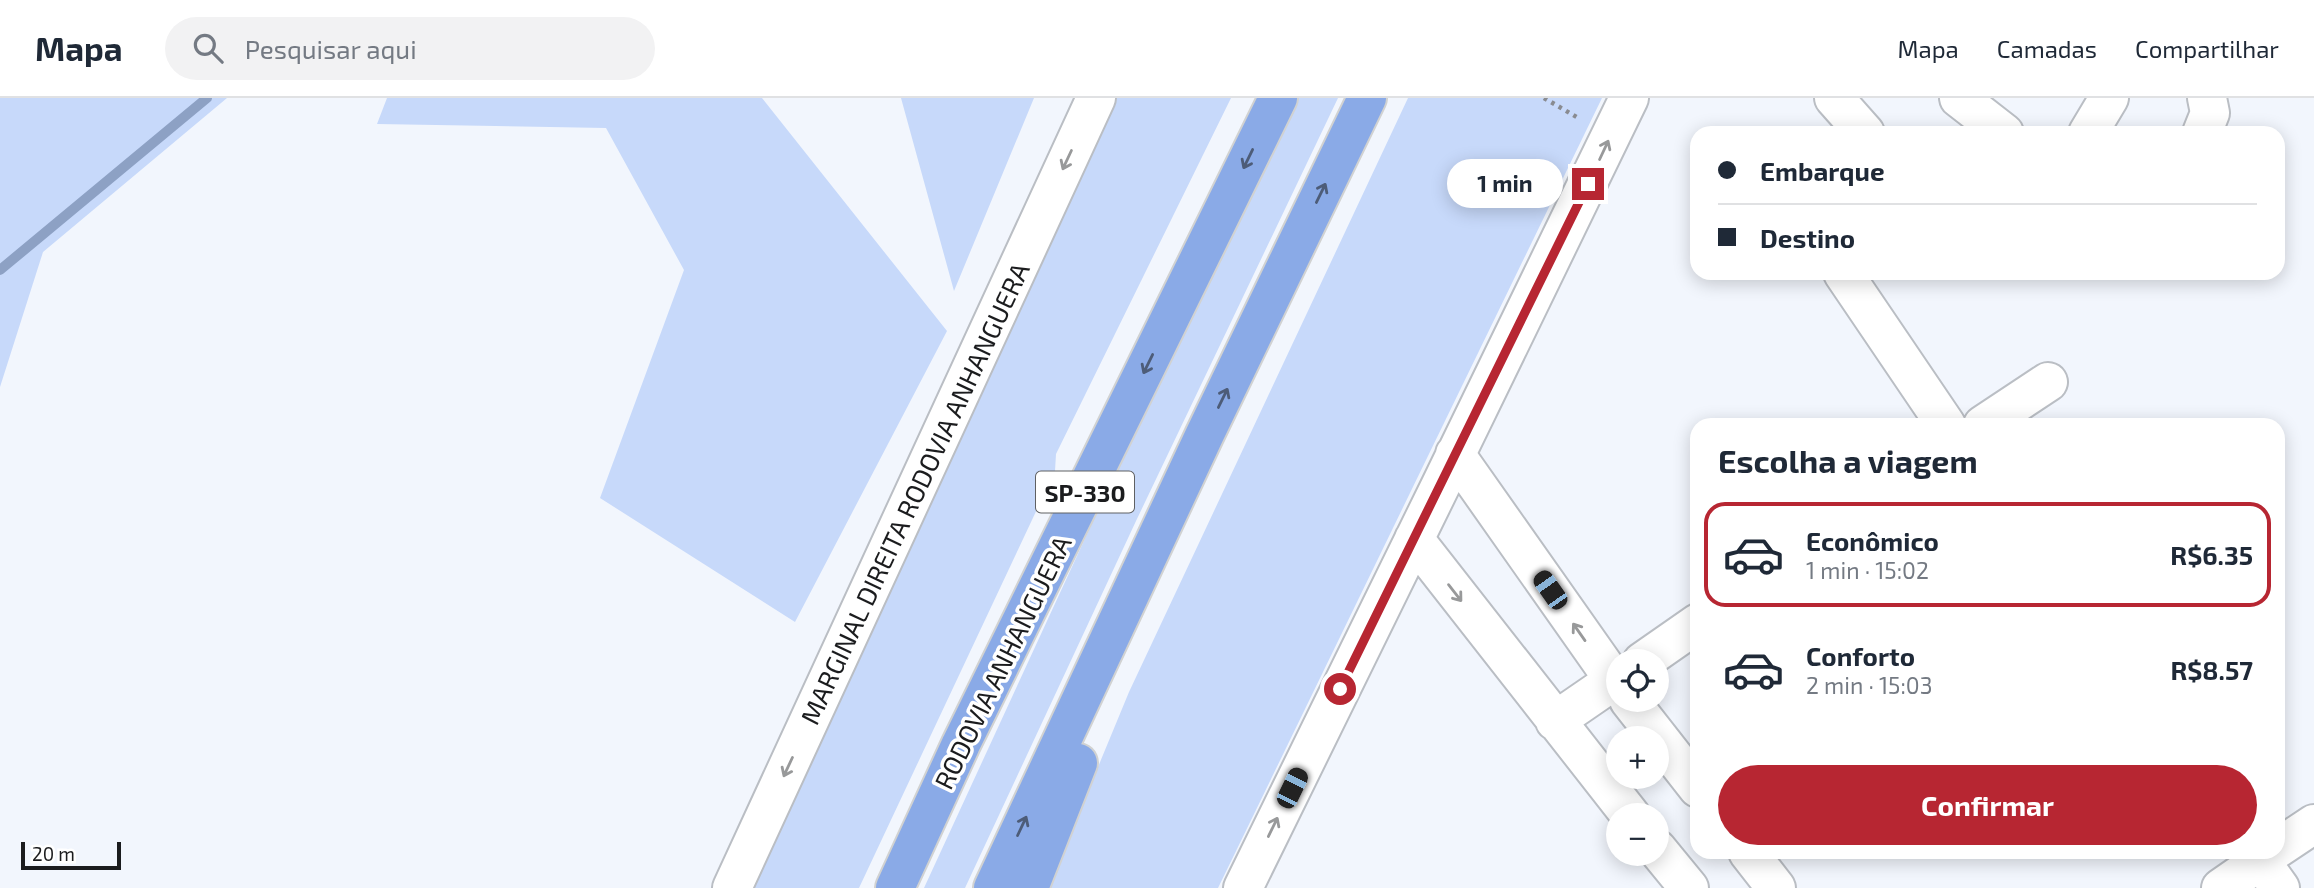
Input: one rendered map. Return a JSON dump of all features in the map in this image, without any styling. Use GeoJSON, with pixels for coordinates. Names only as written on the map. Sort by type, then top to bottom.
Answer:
{"type":"FeatureCollection","features":[{"type":"Feature","properties":{"kind":"highway","name":"RODOVIA ANHANGUERA"},"geometry":{"type":"LineString","coordinates":[[895,888],[961,744],[1278,98]]}},
{"type":"Feature","properties":{"kind":"highway","name":"SP-330"},"geometry":{"type":"LineString","coordinates":[[993,888],[1367,98]]}},
{"type":"Feature","properties":{"kind":"highway"},"geometry":{"type":"LineString","coordinates":[[1029,888],[1205,436]]}},
{"type":"Feature","properties":{"kind":"highway"},"geometry":{"type":"LineString","coordinates":[[882,888],[961,744]]}},
{"type":"Feature","properties":{"kind":"street","name":"MARGINAL DIREITA RODOVIA ANHANGUERA"},"geometry":{"type":"LineString","coordinates":[[732,888],[1096,98]]}},
{"type":"Feature","properties":{"kind":"street"},"geometry":{"type":"LineString","coordinates":[[1243,888],[1629,98]]}},
{"type":"Feature","properties":{"kind":"street"},"geometry":{"type":"LineString","coordinates":[[1834,98],[1859,126]]}},
{"type":"Feature","properties":{"kind":"street"},"geometry":{"type":"LineString","coordinates":[[1959,98],[1995,126]]}},
{"type":"Feature","properties":{"kind":"street"},"geometry":{"type":"LineString","coordinates":[[2092,126],[2109,98]]}},
{"type":"Feature","properties":{"kind":"street"},"geometry":{"type":"LineString","coordinates":[[2205,126],[2210,113],[2207,98]]}},
{"type":"Feature","properties":{"kind":"street"},"geometry":{"type":"LineString","coordinates":[[1848,280],[1941,418]]}},
{"type":"Feature","properties":{"kind":"street"},"geometry":{"type":"LineString","coordinates":[[1994,418],[2048,382]]}},
{"type":"Feature","properties":{"kind":"street"},"geometry":{"type":"LineString","coordinates":[[1455,454],[1606,657]]}},
{"type":"Feature","properties":{"kind":"street"},"geometry":{"type":"LineString","coordinates":[[1414,539],[1621,803]]}},
{"type":"Feature","properties":{"kind":"street"},"geometry":{"type":"LineString","coordinates":[[1665,649],[1690,629]]}},
{"type":"Feature","properties":{"kind":"street"},"geometry":{"type":"LineString","coordinates":[[1555,721],[1606,691]]}},
{"type":"Feature","properties":{"kind":"street"},"geometry":{"type":"LineString","coordinates":[[1645,712],[1690,776]]}},
{"type":"Feature","properties":{"kind":"street"},"geometry":{"type":"LineString","coordinates":[[2285,847],[2314,824]]}},
{"type":"Feature","properties":{"kind":"street"},"geometry":{"type":"LineString","coordinates":[[1753,859],[1776,888]]}},
{"type":"Feature","properties":{"kind":"street"},"geometry":{"type":"LineString","coordinates":[[2221,888],[2269,860]]}},
{"type":"Feature","properties":{"kind":"street"},"geometry":{"type":"LineString","coordinates":[[1669,864],[1689,888]]}},
{"type":"Feature","properties":{"kind":"path"},"geometry":{"type":"LineString","coordinates":[[1545,98],[1554,103]]}},
{"type":"Feature","properties":{"kind":"shaded area"},"geometry":{"type":"Polygon","coordinates":[[[0,98],[227,98],[43,252],[0,387],[0,98]]]}},
{"type":"Feature","properties":{"kind":"shaded area"},"geometry":{"type":"Polygon","coordinates":[[[387,98],[762,98],[947,331],[795,622],[600,498],[684,270],[606,128],[377,124],[387,98]]]}},
{"type":"Feature","properties":{"kind":"shaded area"},"geometry":{"type":"Polygon","coordinates":[[[901,98],[1034,98],[954,291],[901,98]]]}},
{"type":"Feature","properties":{"kind":"shaded area"},"geometry":{"type":"Polygon","coordinates":[[[1117,98],[1231,98],[1056,454],[1055,471],[859,888],[754,888],[1001,340],[1117,98]]]}},
{"type":"Feature","properties":{"kind":"shaded area"},"geometry":{"type":"Polygon","coordinates":[[[1295,98],[1338,98],[965,888],[924,888],[1100,506],[1295,98]]]}},
{"type":"Feature","properties":{"kind":"shaded area"},"geometry":{"type":"Polygon","coordinates":[[[1408,98],[1602,98],[1218,888],[1048,888],[1129,692],[1408,98]]]}},
{"type":"Feature","properties":{"kind":"waterway"},"geometry":{"type":"LineString","coordinates":[[0,270],[207,98]]}},
{"type":"Feature","properties":{"kind":"route"},"geometry":{"type":"LineString","coordinates":[[1340,689],[1588,184]]}}]}
